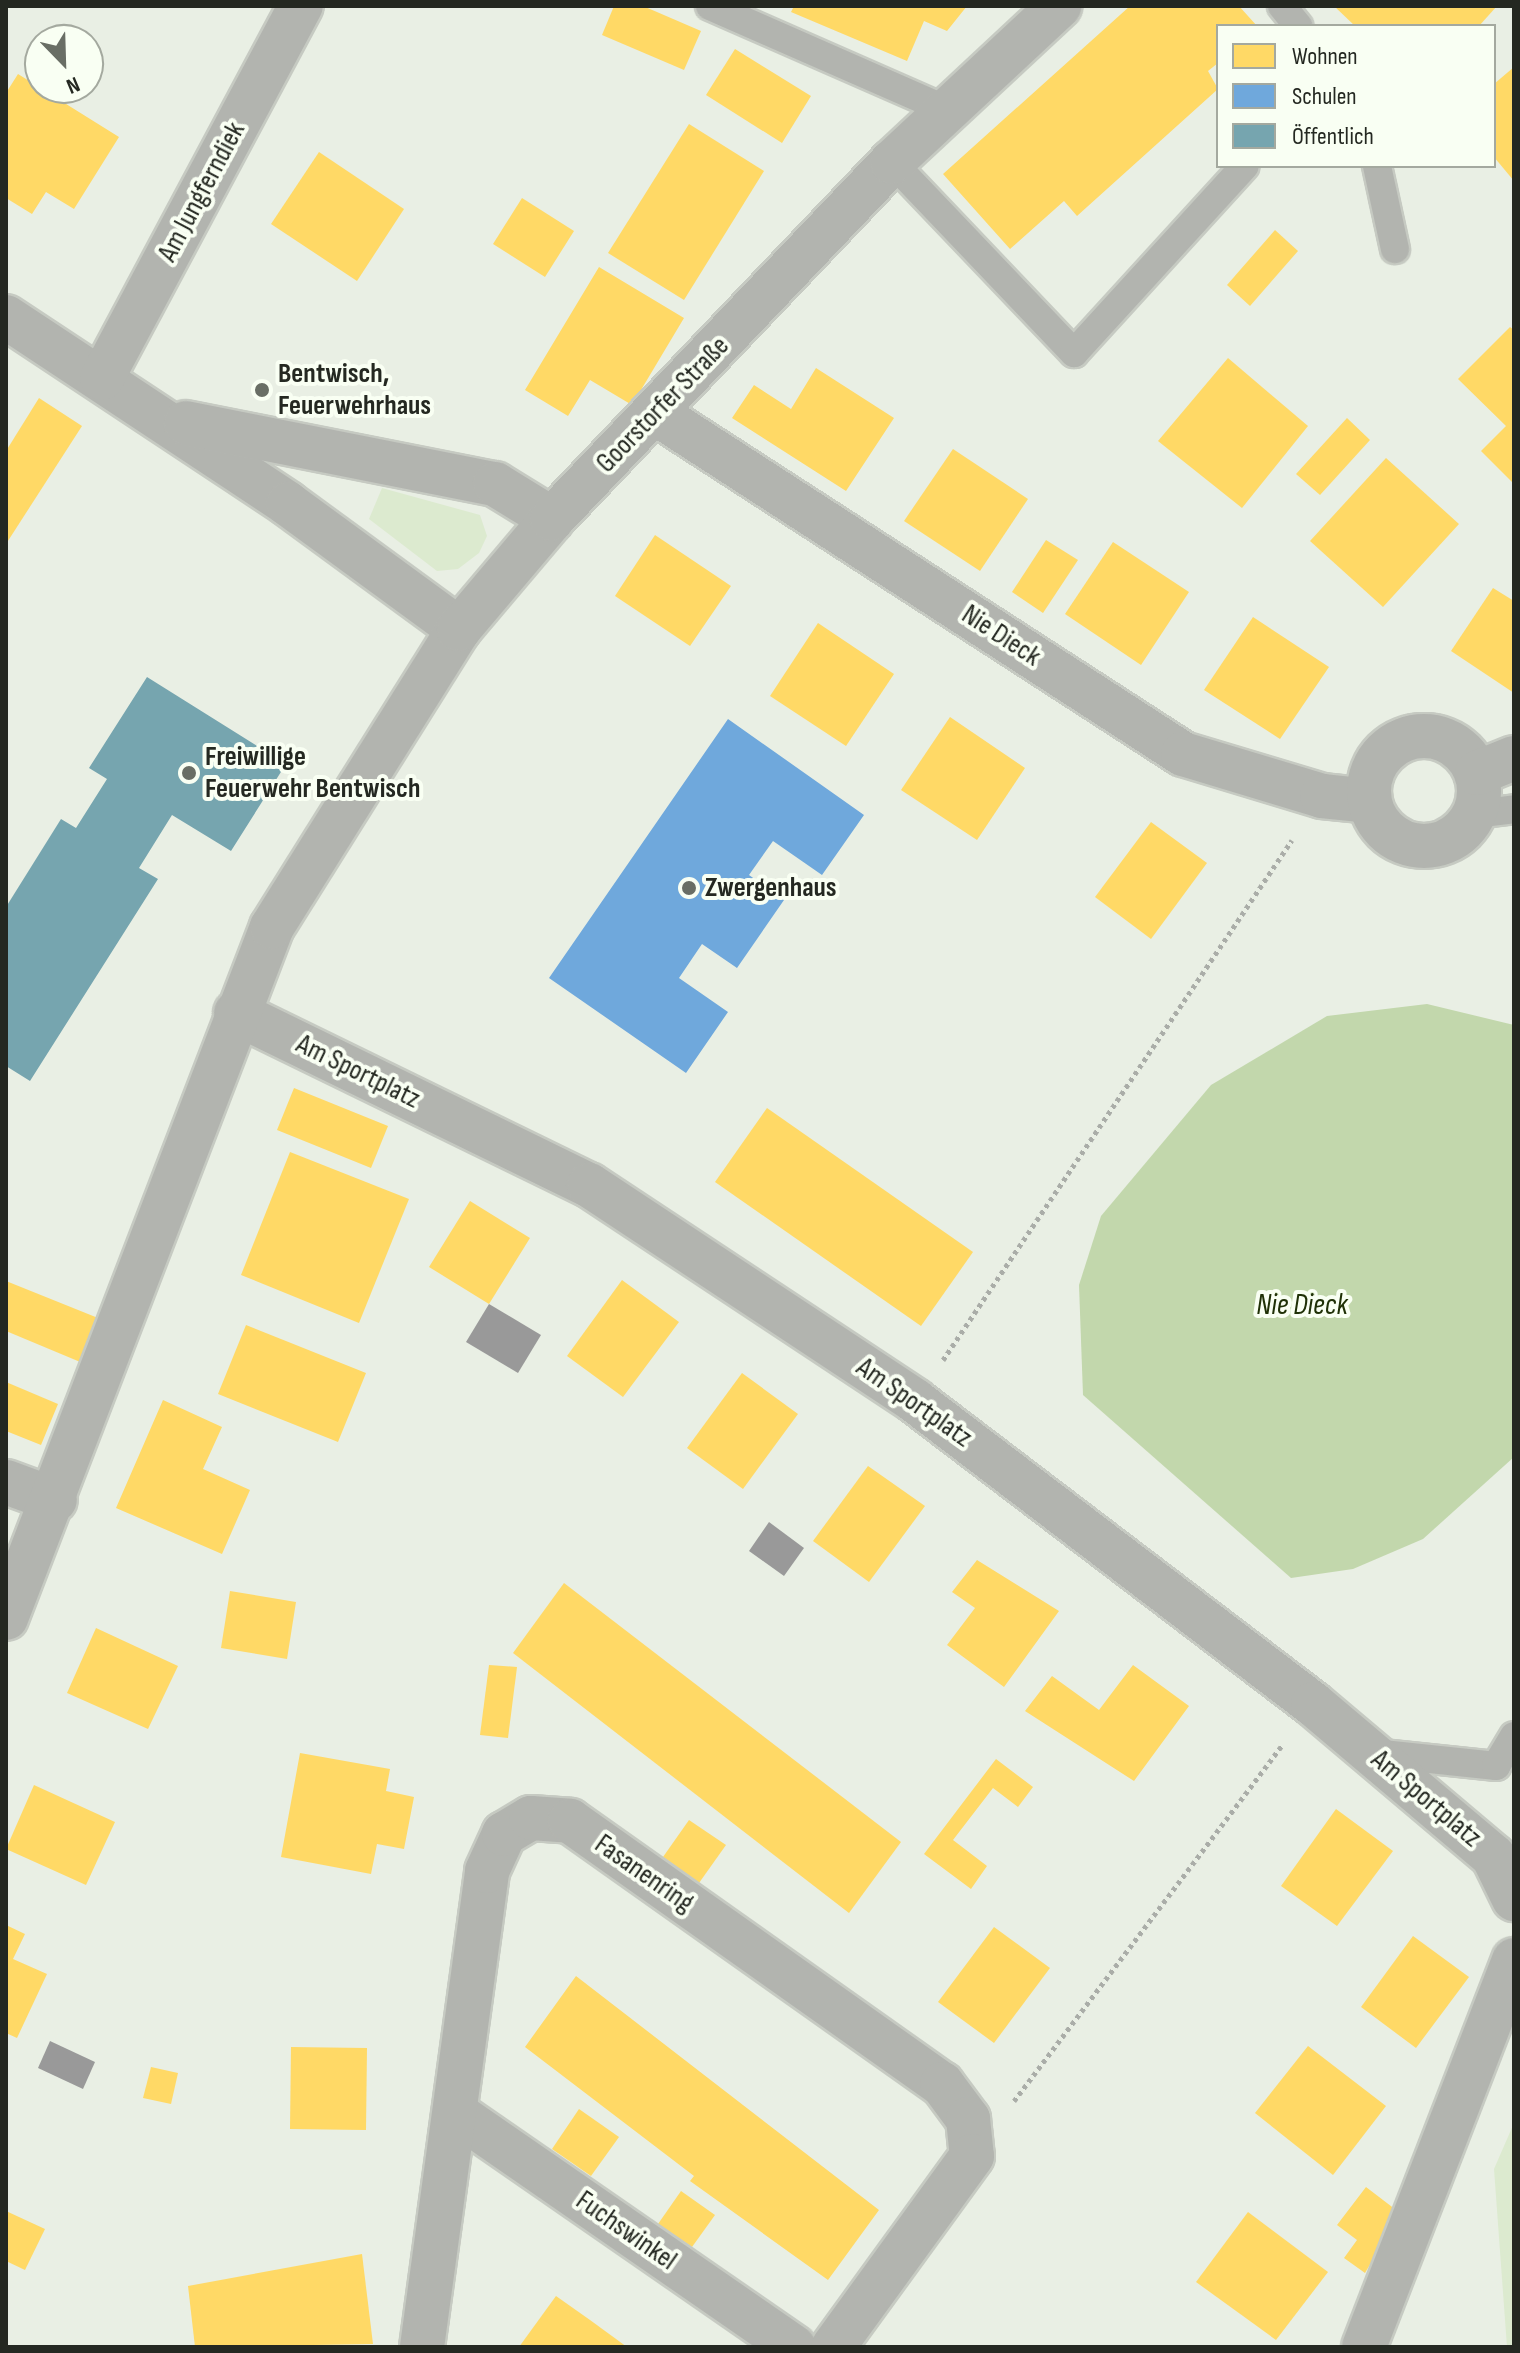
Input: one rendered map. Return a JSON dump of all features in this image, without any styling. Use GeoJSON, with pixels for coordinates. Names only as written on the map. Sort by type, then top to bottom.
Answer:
{"type":"FeatureCollection","features":[{"type":"Feature","properties":{"kind":"street","name":"Am Jungferndiek"},"geometry":{"type":"LineString","coordinates":[[102,378],[301,6]]}},
{"type":"Feature","properties":{"kind":"street","name":"Goorstorfer Straße"},"geometry":{"type":"LineString","coordinates":[[552,519],[657,414],[892,162],[1059,6]]}},
{"type":"Feature","properties":{"kind":"street"},"geometry":{"type":"LineString","coordinates":[[6,317],[164,418],[459,629]]}},
{"type":"Feature","properties":{"kind":"street","name":"Nie Dieck"},"geometry":{"type":"LineString","coordinates":[[657,414],[1183,754],[1322,796],[1369,801]]}},
{"type":"Feature","properties":{"kind":"street"},"geometry":{"type":"LineString","coordinates":[[6,1618],[55,1500],[236,1013],[272,927],[459,629],[552,519],[495,484],[164,418]]}},
{"type":"Feature","properties":{"kind":"street"},"geometry":{"type":"LineString","coordinates":[[1445,739],[1495,788],[1441,844],[1417,846],[1387,831],[1369,801],[1370,777],[1399,741],[1445,739]]}},
{"type":"Feature","properties":{"kind":"street","name":"Am Sportplatz"},"geometry":{"type":"LineString","coordinates":[[236,1013],[589,1185],[915,1401],[1313,1704],[1372,1753],[1493,1856],[1514,1899]]}},
{"type":"Feature","properties":{"kind":"street"},"geometry":{"type":"LineString","coordinates":[[6,1482],[55,1500]]}},
{"type":"Feature","properties":{"kind":"street","name":"Fasanenring"},"geometry":{"type":"LineString","coordinates":[[422,2347],[457,2114],[487,1871],[504,1834],[531,1818],[570,1821],[942,2084],[968,2119],[972,2156]]}},
{"type":"Feature","properties":{"kind":"street"},"geometry":{"type":"LineString","coordinates":[[1376,2341],[1514,1960]]}},
{"type":"Feature","properties":{"kind":"street","name":"Fuchswinkel"},"geometry":{"type":"LineString","coordinates":[[457,2114],[794,2347]]}},
{"type":"Feature","properties":{"kind":"street"},"geometry":{"type":"LineString","coordinates":[[833,2347],[972,2156]]}},
{"type":"Feature","properties":{"kind":"lane"},"geometry":{"type":"LineString","coordinates":[[710,6],[947,110]]}},
{"type":"Feature","properties":{"kind":"lane"},"geometry":{"type":"LineString","coordinates":[[1282,6],[1296,24]]}},
{"type":"Feature","properties":{"kind":"lane"},"geometry":{"type":"LineString","coordinates":[[892,162],[1074,353],[1243,168]]}},
{"type":"Feature","properties":{"kind":"lane"},"geometry":{"type":"LineString","coordinates":[[1377,168],[1395,249]]}},
{"type":"Feature","properties":{"kind":"lane"},"geometry":{"type":"LineString","coordinates":[[1372,1753],[1496,1766],[1514,1736]]}},
{"type":"Feature","properties":{"kind":"path"},"geometry":{"type":"LineString","coordinates":[[915,1401],[1322,796]]}},
{"type":"Feature","properties":{"kind":"path"},"geometry":{"type":"LineString","coordinates":[[972,2156],[1313,1704]]}},
{"type":"Feature","properties":{"kind":"shaded area"},"geometry":{"type":"Polygon","coordinates":[[[382,488],[480,515],[487,536],[479,553],[458,569],[437,571],[369,519],[382,488]]]}},
{"type":"Feature","properties":{"kind":"shaded area"},"geometry":{"type":"Polygon","coordinates":[[[1514,2123],[1514,2347],[1507,2347],[1494,2169],[1514,2123]]]}},
{"type":"Feature","properties":{"kind":"water","name":"Nie Dieck"},"geometry":{"type":"Polygon","coordinates":[[[1427,1004],[1514,1025],[1514,1457],[1423,1539],[1353,1569],[1291,1578],[1083,1395],[1079,1285],[1101,1216],[1211,1085],[1327,1016],[1427,1004]]]}},
{"type":"Feature","properties":{"kind":"building: Wohnen"},"geometry":{"type":"Polygon","coordinates":[[[614,6],[643,6],[701,31],[684,70],[602,35],[614,6]]]}},
{"type":"Feature","properties":{"kind":"building: Wohnen"},"geometry":{"type":"Polygon","coordinates":[[[794,6],[967,6],[947,31],[924,21],[907,61],[791,12],[794,6]]]}},
{"type":"Feature","properties":{"kind":"building: Wohnen"},"geometry":{"type":"Polygon","coordinates":[[[1130,6],[1239,6],[1255,24],[1216,24],[1216,65],[1208,71],[1216,91],[1077,216],[1064,201],[1010,249],[943,174],[1130,6]]]}},
{"type":"Feature","properties":{"kind":"building: Wohnen"},"geometry":{"type":"Polygon","coordinates":[[[1334,6],[1497,6],[1481,24],[1353,24],[1334,6]]]}},
{"type":"Feature","properties":{"kind":"building: Wohnen"},"geometry":{"type":"Polygon","coordinates":[[[735,49],[811,96],[782,143],[706,95],[735,49]]]}},
{"type":"Feature","properties":{"kind":"building: Wohnen"},"geometry":{"type":"Polygon","coordinates":[[[1514,67],[1514,181],[1496,159],[1496,82],[1514,67]]]}},
{"type":"Feature","properties":{"kind":"building: Wohnen"},"geometry":{"type":"Polygon","coordinates":[[[18,74],[24,78],[24,104],[66,104],[119,137],[74,209],[46,192],[32,214],[6,198],[6,93],[18,74]]]}},
{"type":"Feature","properties":{"kind":"building: Wohnen"},"geometry":{"type":"Polygon","coordinates":[[[689,124],[764,171],[684,300],[608,253],[689,124]]]}},
{"type":"Feature","properties":{"kind":"building: Wohnen"},"geometry":{"type":"Polygon","coordinates":[[[319,152],[404,209],[357,281],[271,224],[319,152]]]}},
{"type":"Feature","properties":{"kind":"building: Wohnen"},"geometry":{"type":"Polygon","coordinates":[[[522,198],[574,231],[545,277],[493,244],[522,198]]]}},
{"type":"Feature","properties":{"kind":"building: Wohnen"},"geometry":{"type":"Polygon","coordinates":[[[1275,230],[1298,251],[1250,306],[1227,285],[1275,230]]]}},
{"type":"Feature","properties":{"kind":"building: Wohnen"},"geometry":{"type":"Polygon","coordinates":[[[599,267],[684,318],[632,405],[590,380],[568,416],[525,390],[599,267]]]}},
{"type":"Feature","properties":{"kind":"building: Wohnen"},"geometry":{"type":"Polygon","coordinates":[[[1510,327],[1514,330],[1514,484],[1481,451],[1506,426],[1458,379],[1510,327]]]}},
{"type":"Feature","properties":{"kind":"building: Wohnen"},"geometry":{"type":"Polygon","coordinates":[[[1228,358],[1308,426],[1242,508],[1158,441],[1228,358]]]}},
{"type":"Feature","properties":{"kind":"building: Wohnen"},"geometry":{"type":"Polygon","coordinates":[[[816,368],[894,418],[846,491],[732,418],[754,385],[791,409],[816,368]]]}},
{"type":"Feature","properties":{"kind":"building: Wohnen"},"geometry":{"type":"Polygon","coordinates":[[[39,398],[82,426],[6,544],[6,451],[39,398]]]}},
{"type":"Feature","properties":{"kind":"building: Wohnen"},"geometry":{"type":"Polygon","coordinates":[[[1347,418],[1370,440],[1320,495],[1296,474],[1347,418]]]}},
{"type":"Feature","properties":{"kind":"building: Wohnen"},"geometry":{"type":"Polygon","coordinates":[[[953,449],[1028,499],[980,571],[904,521],[953,449]]]}},
{"type":"Feature","properties":{"kind":"building: Wohnen"},"geometry":{"type":"Polygon","coordinates":[[[1386,458],[1459,524],[1383,607],[1310,541],[1386,458]]]}},
{"type":"Feature","properties":{"kind":"building: Wohnen"},"geometry":{"type":"Polygon","coordinates":[[[655,535],[731,586],[690,646],[615,596],[655,535]]]}},
{"type":"Feature","properties":{"kind":"building: Wohnen"},"geometry":{"type":"Polygon","coordinates":[[[1046,540],[1078,560],[1043,613],[1012,592],[1046,540]]]}},
{"type":"Feature","properties":{"kind":"building: Wohnen"},"geometry":{"type":"Polygon","coordinates":[[[1113,542],[1189,592],[1141,665],[1065,614],[1113,542]]]}},
{"type":"Feature","properties":{"kind":"building: Wohnen"},"geometry":{"type":"Polygon","coordinates":[[[1493,588],[1514,601],[1514,693],[1451,651],[1493,588]]]}},
{"type":"Feature","properties":{"kind":"building: Wohnen"},"geometry":{"type":"Polygon","coordinates":[[[1253,617],[1329,667],[1280,739],[1204,690],[1253,617]]]}},
{"type":"Feature","properties":{"kind":"building: Wohnen"},"geometry":{"type":"Polygon","coordinates":[[[818,623],[894,674],[846,746],[770,696],[818,623]]]}},
{"type":"Feature","properties":{"kind":"building: Wohnen"},"geometry":{"type":"Polygon","coordinates":[[[950,717],[1025,768],[977,840],[901,790],[950,717]]]}},
{"type":"Feature","properties":{"kind":"building: Wohnen"},"geometry":{"type":"Polygon","coordinates":[[[1151,822],[1207,863],[1151,939],[1095,897],[1151,822]]]}},
{"type":"Feature","properties":{"kind":"building: Wohnen"},"geometry":{"type":"Polygon","coordinates":[[[294,1088],[388,1126],[371,1168],[277,1130],[294,1088]]]}},
{"type":"Feature","properties":{"kind":"building: Wohnen"},"geometry":{"type":"Polygon","coordinates":[[[767,1108],[973,1252],[921,1326],[715,1182],[767,1108]]]}},
{"type":"Feature","properties":{"kind":"building: Wohnen"},"geometry":{"type":"Polygon","coordinates":[[[290,1152],[409,1199],[359,1323],[241,1275],[290,1152]]]}},
{"type":"Feature","properties":{"kind":"building: Wohnen"},"geometry":{"type":"Polygon","coordinates":[[[470,1201],[530,1238],[489,1304],[429,1267],[470,1201]]]}},
{"type":"Feature","properties":{"kind":"building: Wohnen"},"geometry":{"type":"Polygon","coordinates":[[[622,1280],[679,1322],[623,1397],[567,1356],[622,1280]]]}},
{"type":"Feature","properties":{"kind":"building: Wohnen"},"geometry":{"type":"Polygon","coordinates":[[[6,1281],[103,1320],[85,1364],[6,1331],[6,1281]]]}},
{"type":"Feature","properties":{"kind":"building: Wohnen"},"geometry":{"type":"Polygon","coordinates":[[[246,1325],[366,1373],[338,1442],[218,1394],[246,1325]]]}},
{"type":"Feature","properties":{"kind":"building: Wohnen"},"geometry":{"type":"Polygon","coordinates":[[[742,1373],[798,1414],[743,1489],[687,1448],[742,1373]]]}},
{"type":"Feature","properties":{"kind":"building: Wohnen"},"geometry":{"type":"Polygon","coordinates":[[[6,1382],[58,1404],[41,1445],[6,1431],[6,1382]]]}},
{"type":"Feature","properties":{"kind":"building: Wohnen"},"geometry":{"type":"Polygon","coordinates":[[[163,1400],[222,1427],[203,1469],[250,1490],[222,1554],[116,1508],[163,1400]]]}},
{"type":"Feature","properties":{"kind":"building: Wohnen"},"geometry":{"type":"Polygon","coordinates":[[[868,1466],[925,1506],[869,1582],[813,1541],[868,1466]]]}},
{"type":"Feature","properties":{"kind":"building: Wohnen"},"geometry":{"type":"Polygon","coordinates":[[[977,1560],[1059,1611],[1004,1687],[947,1645],[975,1608],[952,1592],[977,1560]]]}},
{"type":"Feature","properties":{"kind":"building: Wohnen"},"geometry":{"type":"Polygon","coordinates":[[[564,1583],[901,1842],[849,1913],[513,1653],[564,1583]]]}},
{"type":"Feature","properties":{"kind":"building: Wohnen"},"geometry":{"type":"Polygon","coordinates":[[[230,1591],[296,1602],[287,1659],[221,1648],[230,1591]]]}},
{"type":"Feature","properties":{"kind":"building: Wohnen"},"geometry":{"type":"Polygon","coordinates":[[[96,1628],[178,1666],[148,1729],[67,1693],[96,1628]]]}},
{"type":"Feature","properties":{"kind":"building: Wohnen"},"geometry":{"type":"Polygon","coordinates":[[[489,1665],[517,1667],[508,1738],[480,1735],[489,1665]]]}},
{"type":"Feature","properties":{"kind":"building: Wohnen"},"geometry":{"type":"Polygon","coordinates":[[[1133,1665],[1189,1706],[1134,1781],[1025,1711],[1052,1676],[1099,1710],[1133,1665]]]}},
{"type":"Feature","properties":{"kind":"building: Wohnen"},"geometry":{"type":"Polygon","coordinates":[[[300,1753],[390,1769],[386,1791],[414,1797],[404,1849],[377,1844],[371,1874],[281,1857],[300,1753]]]}},
{"type":"Feature","properties":{"kind":"building: Wohnen"},"geometry":{"type":"Polygon","coordinates":[[[996,1759],[1033,1787],[1018,1807],[993,1788],[953,1840],[987,1866],[971,1889],[924,1854],[996,1759]]]}},
{"type":"Feature","properties":{"kind":"building: Wohnen"},"geometry":{"type":"Polygon","coordinates":[[[34,1785],[115,1822],[86,1885],[6,1849],[34,1785]]]}},
{"type":"Feature","properties":{"kind":"building: Wohnen"},"geometry":{"type":"Polygon","coordinates":[[[1336,1809],[1393,1851],[1337,1926],[1281,1886],[1336,1809]]]}},
{"type":"Feature","properties":{"kind":"building: Wohnen"},"geometry":{"type":"Polygon","coordinates":[[[689,1820],[726,1845],[699,1883],[663,1857],[689,1820]]]}},
{"type":"Feature","properties":{"kind":"building: Wohnen"},"geometry":{"type":"Polygon","coordinates":[[[6,1925],[25,1934],[13,1959],[47,1974],[17,2038],[6,2033],[6,1925]]]}},
{"type":"Feature","properties":{"kind":"building: Wohnen"},"geometry":{"type":"Polygon","coordinates":[[[994,1927],[1050,1968],[994,2043],[938,2002],[994,1927]]]}},
{"type":"Feature","properties":{"kind":"building: Wohnen"},"geometry":{"type":"Polygon","coordinates":[[[1413,1936],[1469,1977],[1416,2048],[1361,2007],[1413,1936]]]}},
{"type":"Feature","properties":{"kind":"building: Wohnen"},"geometry":{"type":"Polygon","coordinates":[[[576,1976],[879,2210],[828,2280],[690,2181],[694,2176],[525,2047],[576,1976]]]}},
{"type":"Feature","properties":{"kind":"building: Wohnen"},"geometry":{"type":"Polygon","coordinates":[[[1308,2046],[1386,2106],[1333,2175],[1255,2113],[1308,2046]]]}},
{"type":"Feature","properties":{"kind":"building: Wohnen"},"geometry":{"type":"Polygon","coordinates":[[[291,2047],[367,2048],[366,2130],[290,2129],[291,2047]]]}},
{"type":"Feature","properties":{"kind":"building: Wohnen"},"geometry":{"type":"Polygon","coordinates":[[[151,2067],[178,2073],[171,2104],[143,2098],[151,2067]]]}},
{"type":"Feature","properties":{"kind":"building: Wohnen"},"geometry":{"type":"Polygon","coordinates":[[[579,2109],[619,2137],[591,2176],[552,2149],[579,2109]]]}},
{"type":"Feature","properties":{"kind":"building: Wohnen"},"geometry":{"type":"Polygon","coordinates":[[[1366,2187],[1400,2213],[1365,2273],[1344,2258],[1357,2240],[1337,2225],[1366,2187]]]}},
{"type":"Feature","properties":{"kind":"building: Wohnen"},"geometry":{"type":"Polygon","coordinates":[[[681,2191],[715,2215],[692,2247],[658,2224],[681,2191]]]}},
{"type":"Feature","properties":{"kind":"building: Wohnen"},"geometry":{"type":"Polygon","coordinates":[[[6,2211],[45,2229],[25,2270],[6,2261],[6,2211]]]}},
{"type":"Feature","properties":{"kind":"building: Wohnen"},"geometry":{"type":"Polygon","coordinates":[[[1248,2212],[1328,2272],[1276,2340],[1196,2282],[1248,2212]]]}},
{"type":"Feature","properties":{"kind":"building: Wohnen"},"geometry":{"type":"Polygon","coordinates":[[[362,2254],[373,2344],[195,2347],[188,2286],[362,2254]]]}},
{"type":"Feature","properties":{"kind":"building: Wohnen"},"geometry":{"type":"Polygon","coordinates":[[[556,2296],[590,2320],[627,2347],[519,2347],[556,2296]]]}},
{"type":"Feature","properties":{"kind":"building: Schulen","name":"Zwergenhaus"},"geometry":{"type":"Polygon","coordinates":[[[728,719],[864,815],[822,875],[773,841],[749,875],[784,900],[737,968],[702,944],[679,978],[728,1012],[686,1073],[549,978],[728,719]]]}},
{"type":"Feature","properties":{"kind":"building: Öffentlich"},"geometry":{"type":"Polygon","coordinates":[[[147,677],[286,764],[231,851],[172,815],[139,868],[158,879],[30,1081],[6,1066],[6,907],[61,819],[76,828],[107,779],[89,768],[147,677]]]}},
{"type":"Feature","properties":{"kind":"building: Industrie"},"geometry":{"type":"Polygon","coordinates":[[[489,1304],[541,1335],[518,1373],[466,1342],[489,1304]]]}},
{"type":"Feature","properties":{"kind":"building: Industrie"},"geometry":{"type":"Polygon","coordinates":[[[769,1522],[804,1548],[784,1576],[749,1551],[769,1522]]]}},
{"type":"Feature","properties":{"kind":"building: Industrie"},"geometry":{"type":"Polygon","coordinates":[[[50,2041],[95,2062],[83,2089],[38,2068],[50,2041]]]}},
{"type":"Feature","properties":{"kind":"place","name":"Bentwisch, Feuerwehrhaus"},"geometry":{"type":"Point","coordinates":[262,390]}},
{"type":"Feature","properties":{"kind":"place","name":"Freiwillige Feuerwehr Bentwisch"},"geometry":{"type":"Point","coordinates":[189,773]}},
{"type":"Feature","properties":{"kind":"place","name":"Zwergenhaus"},"geometry":{"type":"Point","coordinates":[689,888]}}]}
